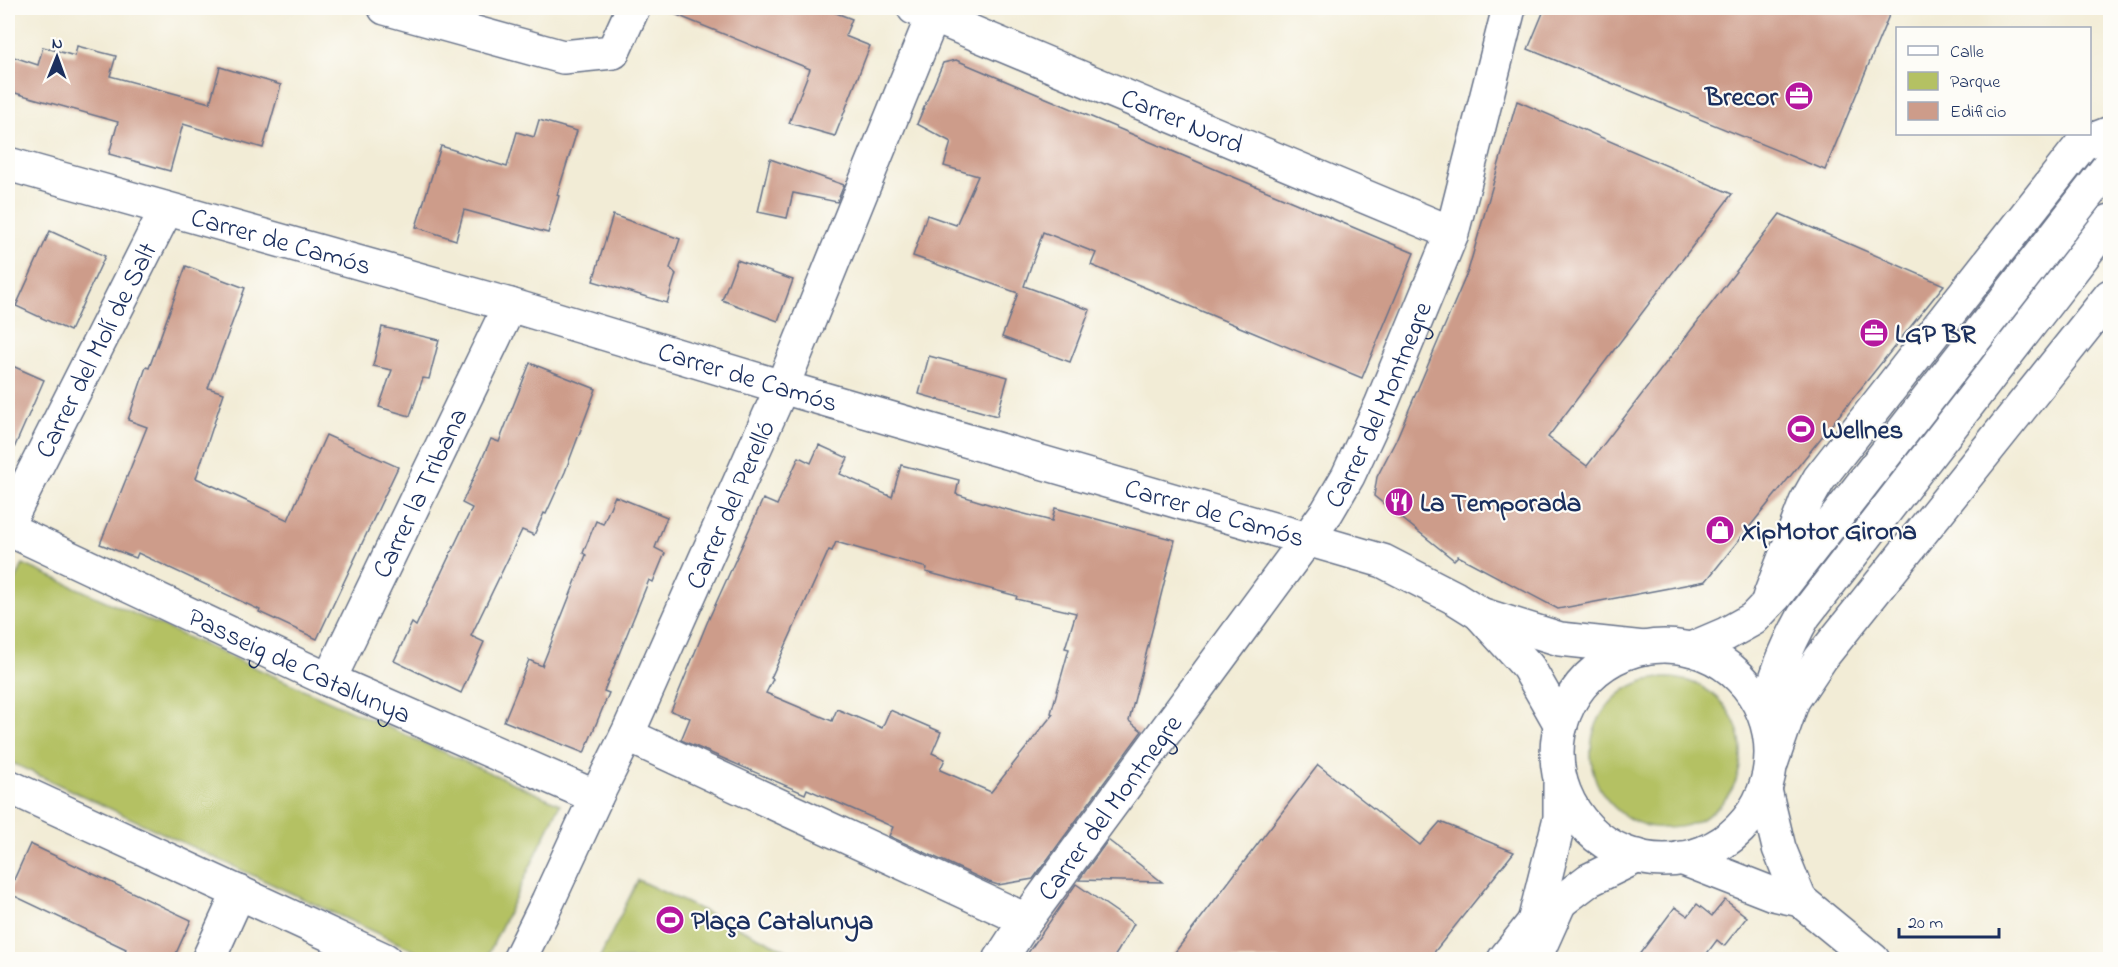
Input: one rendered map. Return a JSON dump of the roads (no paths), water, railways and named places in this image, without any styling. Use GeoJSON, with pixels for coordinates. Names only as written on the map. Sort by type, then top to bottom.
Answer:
{"type":"FeatureCollection","features":[{"type":"Feature","properties":{"kind":"street"},"geometry":{"type":"LineString","coordinates":[[385,8],[563,57],[613,52],[633,8]]}},
{"type":"Feature","properties":{"kind":"street","name":"Carrer del Montnegre"},"geometry":{"type":"LineString","coordinates":[[1000,960],[1026,920],[1327,512],[1353,466],[1381,405],[1452,232],[1509,8]]}},
{"type":"Feature","properties":{"kind":"street","name":"Carrer Nord"},"geometry":{"type":"LineString","coordinates":[[928,10],[1452,232]]}},
{"type":"Feature","properties":{"kind":"street","name":"Carrer del Perelló"},"geometry":{"type":"LineString","coordinates":[[519,960],[627,735],[782,387],[928,10]]}},
{"type":"Feature","properties":{"kind":"street"},"geometry":{"type":"LineString","coordinates":[[1767,604],[1806,502],[1818,479],[2082,144],[2110,133]]}},
{"type":"Feature","properties":{"kind":"street","name":"Carrer de Camós"},"geometry":{"type":"LineString","coordinates":[[8,164],[510,305],[782,387],[1383,561],[1479,613],[1560,639],[1644,648]]}},
{"type":"Feature","properties":{"kind":"street"},"geometry":{"type":"LineString","coordinates":[[1691,649],[1753,619],[1767,604],[2110,165]]}},
{"type":"Feature","properties":{"kind":"street","name":"Carrer del Molí de Salt"},"geometry":{"type":"LineString","coordinates":[[8,524],[166,210]]}},
{"type":"Feature","properties":{"kind":"street"},"geometry":{"type":"LineString","coordinates":[[1765,715],[1777,670],[1789,641],[1804,616],[2110,221]]}},
{"type":"Feature","properties":{"kind":"street"},"geometry":{"type":"LineString","coordinates":[[1560,777],[1571,804],[1588,828],[1611,845],[1638,856],[1660,859],[1681,858],[1703,852],[1723,842],[1741,827],[1755,810],[1793,700],[1821,657],[2110,296]]}},
{"type":"Feature","properties":{"kind":"street","name":"Carrer la Tribana"},"geometry":{"type":"LineString","coordinates":[[329,680],[510,305]]}},
{"type":"Feature","properties":{"kind":"street","name":"Passeig de Catalunya"},"geometry":{"type":"LineString","coordinates":[[8,529],[329,680],[596,797]]}},
{"type":"Feature","properties":{"kind":"street","name":"Carrer de Camós"},"geometry":{"type":"LineString","coordinates":[[1479,613],[1528,667],[1561,725]]}},
{"type":"Feature","properties":{"kind":"street"},"geometry":{"type":"LineString","coordinates":[[1534,922],[1560,818],[1560,777],[1557,751],[1561,725],[1568,706],[1578,689],[1592,675],[1625,654],[1644,648],[1691,649],[1718,660],[1741,678],[1751,690],[1765,715],[1769,731],[1768,777],[1779,848],[1800,900]]}},
{"type":"Feature","properties":{"kind":"street"},"geometry":{"type":"LineString","coordinates":[[627,735],[1026,920]]}},
{"type":"Feature","properties":{"kind":"street"},"geometry":{"type":"LineString","coordinates":[[8,786],[385,960]]}},
{"type":"Feature","properties":{"kind":"street"},"geometry":{"type":"LineString","coordinates":[[1504,960],[1534,922],[1589,880],[1638,856]]}},
{"type":"Feature","properties":{"kind":"street"},"geometry":{"type":"LineString","coordinates":[[1681,858],[1773,894],[1800,900],[1873,960]]}},
{"type":"Feature","properties":{"kind":"street"},"geometry":{"type":"LineString","coordinates":[[207,960],[238,892]]}},
{"type":"Feature","properties":{"kind":"street"},"geometry":{"type":"LineString","coordinates":[[1534,960],[1560,902]]}},
{"type":"Feature","properties":{"kind":"place","name":"Brecor"},"geometry":{"type":"Point","coordinates":[1799,96]}},
{"type":"Feature","properties":{"kind":"place","name":"LGP BR"},"geometry":{"type":"Point","coordinates":[1874,333]}},
{"type":"Feature","properties":{"kind":"place","name":"Wellnes"},"geometry":{"type":"Point","coordinates":[1801,429]}},
{"type":"Feature","properties":{"kind":"place","name":"La Temporada"},"geometry":{"type":"Point","coordinates":[1399,502]}},
{"type":"Feature","properties":{"kind":"place","name":"XipMotor Girona"},"geometry":{"type":"Point","coordinates":[1720,530]}},
{"type":"Feature","properties":{"kind":"place","name":"Plaça Catalunya"},"geometry":{"type":"Point","coordinates":[670,920]}}]}
